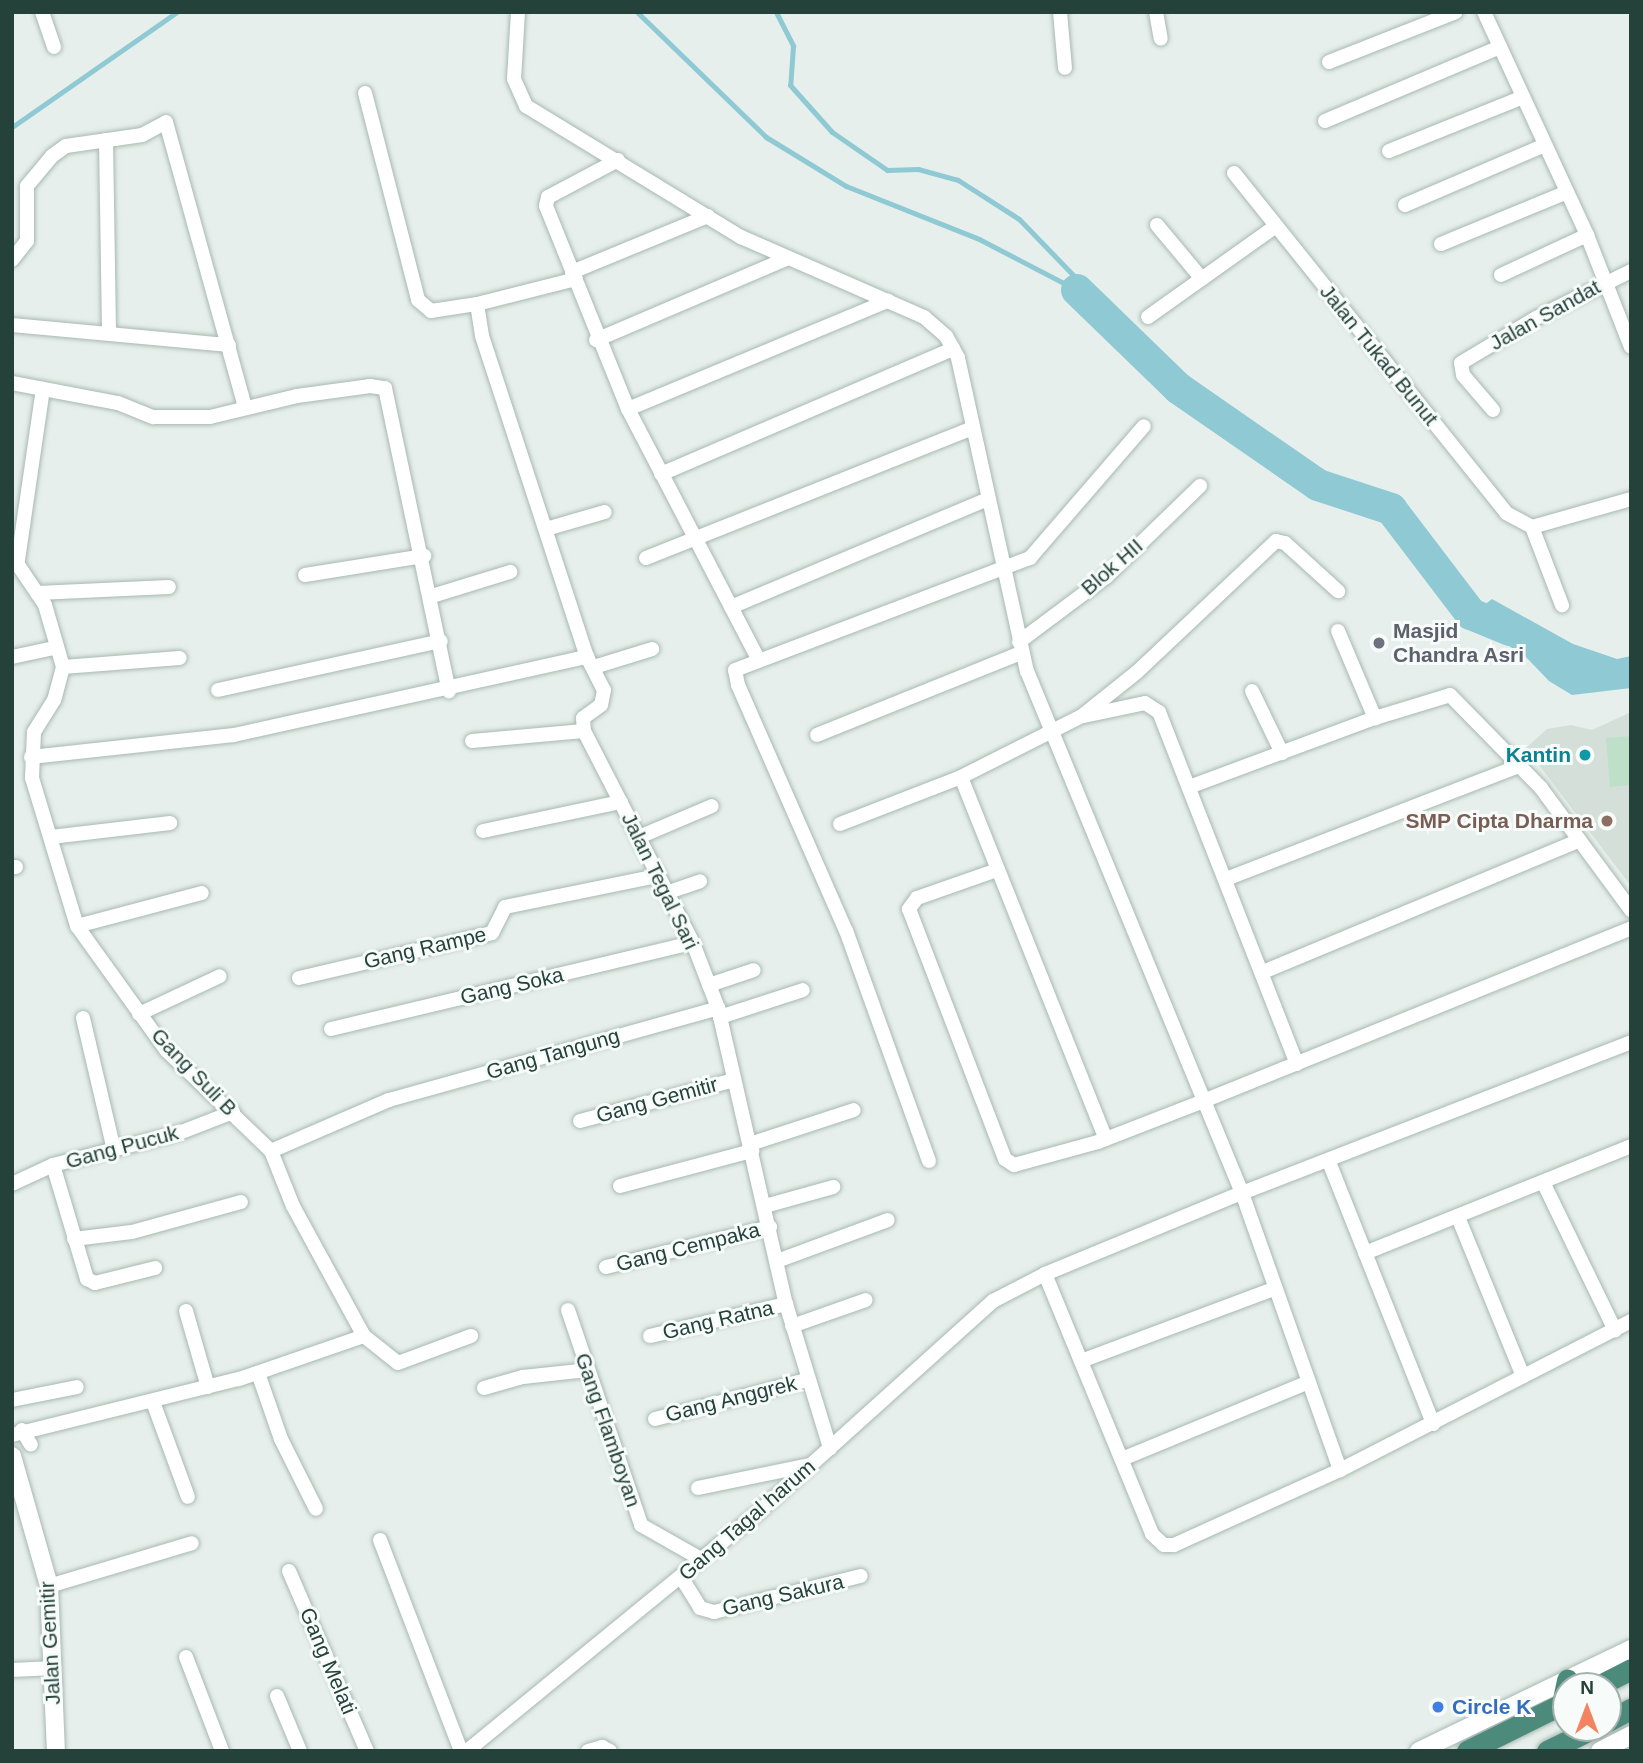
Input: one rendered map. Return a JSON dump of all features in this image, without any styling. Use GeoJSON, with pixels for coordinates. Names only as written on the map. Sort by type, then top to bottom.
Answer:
{"type":"FeatureCollection","features":[{"type":"Feature","properties":{"kind":"highway"},"geometry":{"type":"LineString","coordinates":[[1467,1751],[1552,1709]]}},
{"type":"Feature","properties":{"kind":"highway"},"geometry":{"type":"LineString","coordinates":[[1547,1751],[1574,1742]]}},
{"type":"Feature","properties":{"kind":"street"},"geometry":{"type":"LineString","coordinates":[[42,12],[54,47]]}},
{"type":"Feature","properties":{"kind":"street"},"geometry":{"type":"LineString","coordinates":[[518,12],[514,79],[520,100],[708,216],[788,258],[937,326],[953,349],[1020,647],[1202,1102],[1242,1192],[1340,1470]]}},
{"type":"Feature","properties":{"kind":"street"},"geometry":{"type":"LineString","coordinates":[[1060,12],[1065,68]]}},
{"type":"Feature","properties":{"kind":"street"},"geometry":{"type":"LineString","coordinates":[[1156,12],[1161,38]]}},
{"type":"Feature","properties":{"kind":"street"},"geometry":{"type":"LineString","coordinates":[[1329,62],[1456,12]]}},
{"type":"Feature","properties":{"kind":"street"},"geometry":{"type":"LineString","coordinates":[[1484,12],[1587,235],[1631,347]]}},
{"type":"Feature","properties":{"kind":"street"},"geometry":{"type":"LineString","coordinates":[[1325,121],[1500,47]]}},
{"type":"Feature","properties":{"kind":"street"},"geometry":{"type":"LineString","coordinates":[[365,93],[418,300],[431,311],[477,304],[574,275],[708,216]]}},
{"type":"Feature","properties":{"kind":"street"},"geometry":{"type":"LineString","coordinates":[[1389,151],[1523,97]]}},
{"type":"Feature","properties":{"kind":"street"},"geometry":{"type":"LineString","coordinates":[[12,260],[27,241],[24,200],[35,173],[65,146],[142,135],[166,122],[245,406]]}},
{"type":"Feature","properties":{"kind":"street"},"geometry":{"type":"LineString","coordinates":[[107,141],[109,331]]}},
{"type":"Feature","properties":{"kind":"street"},"geometry":{"type":"LineString","coordinates":[[1405,205],[1545,145]]}},
{"type":"Feature","properties":{"kind":"street"},"geometry":{"type":"LineString","coordinates":[[618,160],[545,200],[596,340],[628,409],[758,659]]}},
{"type":"Feature","properties":{"kind":"street","name":"Jalan Tukad Bunut"},"geometry":{"type":"LineString","coordinates":[[1234,173],[1506,513],[1532,527]]}},
{"type":"Feature","properties":{"kind":"street"},"geometry":{"type":"LineString","coordinates":[[1441,244],[1567,192]]}},
{"type":"Feature","properties":{"kind":"street"},"geometry":{"type":"LineString","coordinates":[[1157,225],[1202,279]]}},
{"type":"Feature","properties":{"kind":"street"},"geometry":{"type":"LineString","coordinates":[[1148,317],[1276,226]]}},
{"type":"Feature","properties":{"kind":"street"},"geometry":{"type":"LineString","coordinates":[[1501,275],[1587,235]]}},
{"type":"Feature","properties":{"kind":"street"},"geometry":{"type":"LineString","coordinates":[[596,340],[788,258]]}},
{"type":"Feature","properties":{"kind":"street","name":"Jalan Sandat"},"geometry":{"type":"LineString","coordinates":[[1493,410],[1463,375],[1461,363],[1604,282],[1631,271]]}},
{"type":"Feature","properties":{"kind":"street"},"geometry":{"type":"LineString","coordinates":[[628,409],[888,302]]}},
{"type":"Feature","properties":{"kind":"street"},"geometry":{"type":"LineString","coordinates":[[472,741],[584,731],[583,718],[603,701],[482,335],[477,304]]}},
{"type":"Feature","properties":{"kind":"street"},"geometry":{"type":"LineString","coordinates":[[12,325],[109,331],[229,345]]}},
{"type":"Feature","properties":{"kind":"street"},"geometry":{"type":"LineString","coordinates":[[661,474],[953,349]]}},
{"type":"Feature","properties":{"kind":"street"},"geometry":{"type":"LineString","coordinates":[[12,383],[118,403],[153,417],[210,417],[245,406],[370,386],[385,388],[424,556],[449,691]]}},
{"type":"Feature","properties":{"kind":"street"},"geometry":{"type":"LineString","coordinates":[[43,389],[15,558],[37,593],[54,648],[63,667],[180,658]]}},
{"type":"Feature","properties":{"kind":"street"},"geometry":{"type":"LineString","coordinates":[[929,1161],[846,931],[735,678],[737,667],[1005,571],[1030,558],[1144,426]]}},
{"type":"Feature","properties":{"kind":"street"},"geometry":{"type":"LineString","coordinates":[[646,558],[972,428]]}},
{"type":"Feature","properties":{"kind":"street","name":"Blok HII"},"geometry":{"type":"LineString","coordinates":[[817,734],[1020,647],[1106,577],[1200,486]]}},
{"type":"Feature","properties":{"kind":"street"},"geometry":{"type":"LineString","coordinates":[[731,607],[988,499]]}},
{"type":"Feature","properties":{"kind":"street"},"geometry":{"type":"LineString","coordinates":[[1562,605],[1532,527],[1631,499]]}},
{"type":"Feature","properties":{"kind":"street"},"geometry":{"type":"LineString","coordinates":[[546,529],[605,512]]}},
{"type":"Feature","properties":{"kind":"street"},"geometry":{"type":"LineString","coordinates":[[840,824],[961,777],[1082,716],[1137,672],[1276,541],[1285,543],[1338,591]]}},
{"type":"Feature","properties":{"kind":"street"},"geometry":{"type":"LineString","coordinates":[[305,576],[424,556]]}},
{"type":"Feature","properties":{"kind":"street"},"geometry":{"type":"LineString","coordinates":[[432,596],[510,572]]}},
{"type":"Feature","properties":{"kind":"street"},"geometry":{"type":"LineString","coordinates":[[37,593],[169,587]]}},
{"type":"Feature","properties":{"kind":"street"},"geometry":{"type":"LineString","coordinates":[[1338,631],[1375,718]]}},
{"type":"Feature","properties":{"kind":"street"},"geometry":{"type":"LineString","coordinates":[[218,691],[441,641]]}},
{"type":"Feature","properties":{"kind":"street"},"geometry":{"type":"LineString","coordinates":[[12,657],[54,648]]}},
{"type":"Feature","properties":{"kind":"street"},"geometry":{"type":"LineString","coordinates":[[31,757],[234,735],[652,649]]}},
{"type":"Feature","properties":{"kind":"street","name":"Gang Suli B"},"geometry":{"type":"LineString","coordinates":[[63,667],[54,700],[34,732],[32,778],[77,926],[166,1050],[271,1151],[293,1206],[364,1336],[398,1363],[471,1336]]}},
{"type":"Feature","properties":{"kind":"street"},"geometry":{"type":"LineString","coordinates":[[1252,691],[1282,753]]}},
{"type":"Feature","properties":{"kind":"street"},"geometry":{"type":"LineString","coordinates":[[1189,787],[1375,718],[1450,695],[1521,765],[1631,910]]}},
{"type":"Feature","properties":{"kind":"street"},"geometry":{"type":"LineString","coordinates":[[1082,716],[1145,703],[1153,706],[1189,787],[1297,1064]]}},
{"type":"Feature","properties":{"kind":"street","name":"Jalan Tegal Sari"},"geometry":{"type":"LineString","coordinates":[[584,731],[693,943],[719,1012],[786,1304],[807,1380],[830,1448]]}},
{"type":"Feature","properties":{"kind":"street"},"geometry":{"type":"LineString","coordinates":[[1226,879],[1521,765]]}},
{"type":"Feature","properties":{"kind":"street"},"geometry":{"type":"LineString","coordinates":[[961,777],[1106,1139]]}},
{"type":"Feature","properties":{"kind":"street"},"geometry":{"type":"LineString","coordinates":[[483,831],[621,802]]}},
{"type":"Feature","properties":{"kind":"street"},"geometry":{"type":"LineString","coordinates":[[639,837],[712,806]]}},
{"type":"Feature","properties":{"kind":"street"},"geometry":{"type":"LineString","coordinates":[[51,837],[170,822]]}},
{"type":"Feature","properties":{"kind":"street"},"geometry":{"type":"LineString","coordinates":[[1263,972],[1580,840]]}},
{"type":"Feature","properties":{"kind":"street"},"geometry":{"type":"LineString","coordinates":[[997,870],[917,898],[909,909],[1009,1163],[1025,1164],[1106,1139],[1631,928]]}},
{"type":"Feature","properties":{"kind":"street","name":"Gang Rampe"},"geometry":{"type":"LineString","coordinates":[[299,978],[492,933],[505,907],[657,876]]}},
{"type":"Feature","properties":{"kind":"street"},"geometry":{"type":"LineString","coordinates":[[666,893],[700,881]]}},
{"type":"Feature","properties":{"kind":"street"},"geometry":{"type":"LineString","coordinates":[[77,926],[202,893]]}},
{"type":"Feature","properties":{"kind":"street","name":"Gang Soka"},"geometry":{"type":"LineString","coordinates":[[331,1029],[693,943]]}},
{"type":"Feature","properties":{"kind":"street"},"geometry":{"type":"LineString","coordinates":[[709,985],[754,970]]}},
{"type":"Feature","properties":{"kind":"street"},"geometry":{"type":"LineString","coordinates":[[139,1014],[220,976]]}},
{"type":"Feature","properties":{"kind":"street","name":"Gang Tangung"},"geometry":{"type":"LineString","coordinates":[[271,1151],[389,1100],[803,990]]}},
{"type":"Feature","properties":{"kind":"street"},"geometry":{"type":"LineString","coordinates":[[83,1018],[114,1150]]}},
{"type":"Feature","properties":{"kind":"street","name":"Gang Tagal harum"},"geometry":{"type":"LineString","coordinates":[[467,1751],[482,1746],[681,1577],[699,1558],[812,1465],[993,1301],[1045,1274],[1242,1192],[1329,1162],[1631,1042]]}},
{"type":"Feature","properties":{"kind":"street","name":"Gang Gemitir"},"geometry":{"type":"LineString","coordinates":[[580,1121],[734,1080]]}},
{"type":"Feature","properties":{"kind":"street"},"geometry":{"type":"LineString","coordinates":[[620,1186],[751,1147],[854,1110]]}},
{"type":"Feature","properties":{"kind":"street","name":"Gang Pucuk"},"geometry":{"type":"LineString","coordinates":[[12,1184],[53,1165],[178,1133],[233,1112]]}},
{"type":"Feature","properties":{"kind":"street"},"geometry":{"type":"LineString","coordinates":[[1364,1253],[1631,1146]]}},
{"type":"Feature","properties":{"kind":"street"},"geometry":{"type":"LineString","coordinates":[[1329,1162],[1433,1424]]}},
{"type":"Feature","properties":{"kind":"street"},"geometry":{"type":"LineString","coordinates":[[53,1165],[74,1239],[92,1282],[155,1268]]}},
{"type":"Feature","properties":{"kind":"street"},"geometry":{"type":"LineString","coordinates":[[1544,1182],[1615,1330]]}},
{"type":"Feature","properties":{"kind":"street"},"geometry":{"type":"LineString","coordinates":[[765,1206],[833,1186]]}},
{"type":"Feature","properties":{"kind":"street"},"geometry":{"type":"LineString","coordinates":[[74,1239],[132,1232],[241,1202]]}},
{"type":"Feature","properties":{"kind":"street"},"geometry":{"type":"LineString","coordinates":[[1458,1217],[1523,1376]]}},
{"type":"Feature","properties":{"kind":"street"},"geometry":{"type":"LineString","coordinates":[[777,1261],[888,1220]]}},
{"type":"Feature","properties":{"kind":"street","name":"Gang Cempaka"},"geometry":{"type":"LineString","coordinates":[[606,1268],[770,1227]]}},
{"type":"Feature","properties":{"kind":"street"},"geometry":{"type":"LineString","coordinates":[[1045,1274],[1153,1538],[1164,1545],[1174,1545],[1340,1470],[1631,1321]]}},
{"type":"Feature","properties":{"kind":"street"},"geometry":{"type":"LineString","coordinates":[[1081,1362],[1276,1288]]}},
{"type":"Feature","properties":{"kind":"street"},"geometry":{"type":"LineString","coordinates":[[792,1326],[866,1300]]}},
{"type":"Feature","properties":{"kind":"street","name":"Gang Ratna"},"geometry":{"type":"LineString","coordinates":[[650,1336],[786,1304]]}},
{"type":"Feature","properties":{"kind":"street","name":"Gang Flamboyan"},"geometry":{"type":"LineString","coordinates":[[568,1310],[641,1525],[699,1558]]}},
{"type":"Feature","properties":{"kind":"street"},"geometry":{"type":"LineString","coordinates":[[186,1311],[208,1387]]}},
{"type":"Feature","properties":{"kind":"street"},"geometry":{"type":"LineString","coordinates":[[17,1433],[208,1387],[258,1373],[364,1336]]}},
{"type":"Feature","properties":{"kind":"street"},"geometry":{"type":"LineString","coordinates":[[484,1388],[523,1377],[587,1370]]}},
{"type":"Feature","properties":{"kind":"street"},"geometry":{"type":"LineString","coordinates":[[258,1373],[281,1439],[316,1508]]}},
{"type":"Feature","properties":{"kind":"street","name":"Gang Anggrek"},"geometry":{"type":"LineString","coordinates":[[655,1419],[807,1380]]}},
{"type":"Feature","properties":{"kind":"street"},"geometry":{"type":"LineString","coordinates":[[1122,1459],[1310,1382]]}},
{"type":"Feature","properties":{"kind":"street"},"geometry":{"type":"LineString","coordinates":[[12,1400],[77,1387]]}},
{"type":"Feature","properties":{"kind":"street"},"geometry":{"type":"LineString","coordinates":[[153,1402],[188,1497]]}},
{"type":"Feature","properties":{"kind":"street"},"geometry":{"type":"LineString","coordinates":[[17,1433],[31,1445]]}},
{"type":"Feature","properties":{"kind":"street","name":"Jalan Gemitir"},"geometry":{"type":"LineString","coordinates":[[12,1457],[49,1586],[56,1751]]}},
{"type":"Feature","properties":{"kind":"street"},"geometry":{"type":"LineString","coordinates":[[698,1488],[812,1465]]}},
{"type":"Feature","properties":{"kind":"street"},"geometry":{"type":"LineString","coordinates":[[380,1540],[461,1751]]}},
{"type":"Feature","properties":{"kind":"street"},"geometry":{"type":"LineString","coordinates":[[49,1586],[192,1543]]}},
{"type":"Feature","properties":{"kind":"street","name":"Gang Melati"},"geometry":{"type":"LineString","coordinates":[[289,1571],[367,1751]]}},
{"type":"Feature","properties":{"kind":"street","name":"Gang Sakura"},"geometry":{"type":"LineString","coordinates":[[681,1577],[700,1608],[714,1612],[861,1576]]}},
{"type":"Feature","properties":{"kind":"street"},"geometry":{"type":"LineString","coordinates":[[1582,1672],[1631,1649]]}},
{"type":"Feature","properties":{"kind":"street"},"geometry":{"type":"LineString","coordinates":[[187,1657],[222,1751]]}},
{"type":"Feature","properties":{"kind":"street"},"geometry":{"type":"LineString","coordinates":[[12,1670],[54,1668]]}},
{"type":"Feature","properties":{"kind":"street"},"geometry":{"type":"LineString","coordinates":[[1419,1751],[1552,1686]]}},
{"type":"Feature","properties":{"kind":"street"},"geometry":{"type":"LineString","coordinates":[[277,1696],[300,1751]]}},
{"type":"Feature","properties":{"kind":"street"},"geometry":{"type":"LineString","coordinates":[[1600,1751],[1631,1735]]}},
{"type":"Feature","properties":{"kind":"street"},"geometry":{"type":"LineString","coordinates":[[588,1751],[602,1747],[610,1751]]}},
{"type":"Feature","properties":{"kind":"shaded area","name":"SMP Cipta Dharma"},"geometry":{"type":"Polygon","coordinates":[[[1631,712],[1631,886],[1526,748],[1547,729],[1571,725],[1592,730],[1631,712]]]}},
{"type":"Feature","properties":{"kind":"green space"},"geometry":{"type":"Polygon","coordinates":[[[1631,736],[1631,785],[1610,787],[1606,738],[1631,736]]]}},
{"type":"Feature","properties":{"kind":"water"},"geometry":{"type":"Polygon","coordinates":[[[1492,599],[1573,644],[1617,659],[1631,656],[1631,688],[1572,695],[1549,681],[1524,655],[1465,620],[1492,599]]]}},
{"type":"Feature","properties":{"kind":"waterway"},"geometry":{"type":"LineString","coordinates":[[12,127],[177,12]]}},
{"type":"Feature","properties":{"kind":"waterway"},"geometry":{"type":"LineString","coordinates":[[637,12],[766,137],[846,186],[979,239],[1077,290]]}},
{"type":"Feature","properties":{"kind":"waterway"},"geometry":{"type":"LineString","coordinates":[[776,12],[793,46],[790,85],[832,132],[887,170],[918,169],[958,180],[1019,219],[1075,277],[1077,290]]}},
{"type":"Feature","properties":{"kind":"waterway"},"geometry":{"type":"LineString","coordinates":[[1077,290],[1178,388],[1318,485],[1391,509],[1471,614],[1510,630]]}},
{"type":"Feature","properties":{"kind":"place","name":"Masjid Chandra Asri"},"geometry":{"type":"Point","coordinates":[1379,643]}},
{"type":"Feature","properties":{"kind":"place","name":"Kantin"},"geometry":{"type":"Point","coordinates":[1585,755]}},
{"type":"Feature","properties":{"kind":"place","name":"SMP Cipta Dharma"},"geometry":{"type":"Point","coordinates":[1607,821]}},
{"type":"Feature","properties":{"kind":"place","name":"Circle K"},"geometry":{"type":"Point","coordinates":[1438,1707]}}]}
